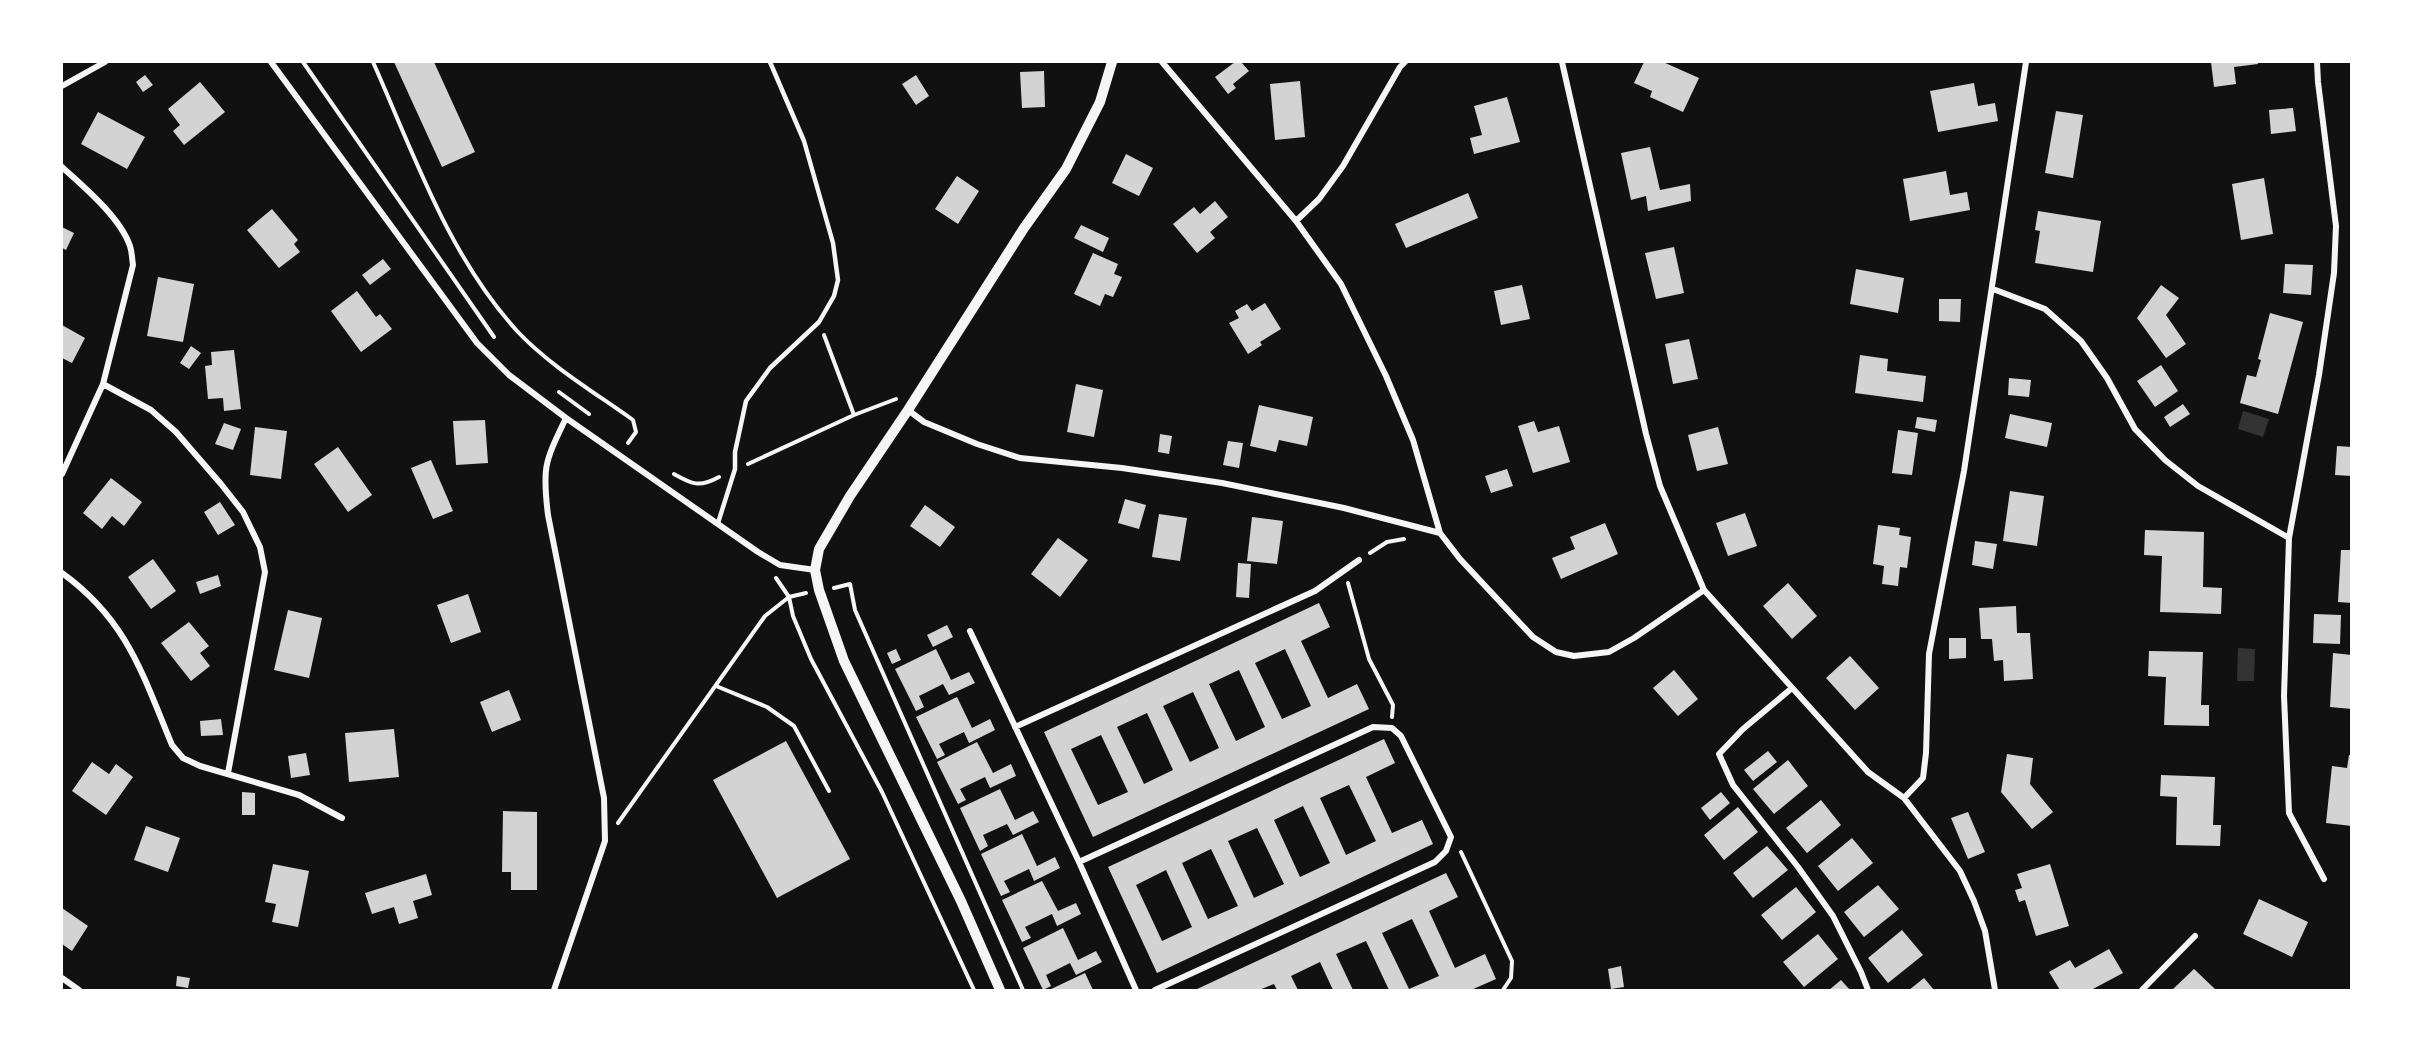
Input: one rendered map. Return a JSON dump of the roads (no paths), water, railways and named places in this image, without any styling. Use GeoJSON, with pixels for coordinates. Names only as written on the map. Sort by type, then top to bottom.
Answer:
{"type":"FeatureCollection","features":[{"type":"Feature","properties":{"kind":"street"},"geometry":{"type":"LineString","coordinates":[[62,86],[105,62]]}},
{"type":"Feature","properties":{"kind":"street"},"geometry":{"type":"LineString","coordinates":[[271,62],[477,343],[509,375],[566,418],[780,565],[815,570]]}},
{"type":"Feature","properties":{"kind":"street"},"geometry":{"type":"LineString","coordinates":[[1000,990],[961,901],[844,661],[819,591],[815,570],[819,549],[833,522],[908,410],[1024,228],[1066,169],[1100,102],[1113,62]]}},
{"type":"Feature","properties":{"kind":"street"},"geometry":{"type":"LineString","coordinates":[[1162,62],[1296,221],[1341,284],[1386,376],[1413,440],[1440,533],[1460,559],[1533,637],[1556,652],[1574,657],[1609,652],[1634,638],[1704,590]]}},
{"type":"Feature","properties":{"kind":"street"},"geometry":{"type":"LineString","coordinates":[[1296,221],[1319,199],[1343,166],[1405,62]]}},
{"type":"Feature","properties":{"kind":"street"},"geometry":{"type":"LineString","coordinates":[[1562,62],[1646,434],[1660,486],[1704,590],[1868,772],[1904,798],[1960,871],[1985,931],[1995,990]]}},
{"type":"Feature","properties":{"kind":"street"},"geometry":{"type":"LineString","coordinates":[[1904,798],[1923,778],[1929,654],[1964,471],[2026,62]]}},
{"type":"Feature","properties":{"kind":"street"},"geometry":{"type":"LineString","coordinates":[[2317,62],[2336,226],[2334,273],[2319,375],[2289,538],[2284,696],[2289,813],[2324,879]]}},
{"type":"Feature","properties":{"kind":"street"},"geometry":{"type":"LineString","coordinates":[[62,166],[116,221],[130,246],[133,265],[103,384],[62,474]]}},
{"type":"Feature","properties":{"kind":"street"},"geometry":{"type":"LineString","coordinates":[[1993,289],[2044,309],[2081,340],[2107,378],[2135,429],[2165,460],[2198,486],[2289,538]]}},
{"type":"Feature","properties":{"kind":"street"},"geometry":{"type":"LineString","coordinates":[[103,384],[151,410],[176,432],[243,512],[260,547],[265,572],[228,773]]}},
{"type":"Feature","properties":{"kind":"street"},"geometry":{"type":"LineString","coordinates":[[908,410],[924,422],[976,444],[1020,458],[1122,468],[1222,483],[1344,508],[1440,533]]}},
{"type":"Feature","properties":{"kind":"street"},"geometry":{"type":"LineString","coordinates":[[554,990],[605,841],[604,798],[548,516],[544,480],[546,463],[552,446],[566,418]]}},
{"type":"Feature","properties":{"kind":"street"},"geometry":{"type":"LineString","coordinates":[[1015,727],[1315,591],[1359,560]]}},
{"type":"Feature","properties":{"kind":"street"},"geometry":{"type":"LineString","coordinates":[[62,573],[86,591],[108,614],[123,635],[172,745],[183,758],[200,766],[299,795],[342,818]]}},
{"type":"Feature","properties":{"kind":"street"},"geometry":{"type":"LineString","coordinates":[[970,632],[1079,862],[1136,990]]}},
{"type":"Feature","properties":{"kind":"street"},"geometry":{"type":"LineString","coordinates":[[1792,688],[1743,729],[1719,754],[1733,785],[1798,867],[1833,916],[1868,990]]}},
{"type":"Feature","properties":{"kind":"street"},"geometry":{"type":"LineString","coordinates":[[1079,862],[1373,727],[1392,728],[1401,736],[1451,837],[1446,851],[1435,862],[1155,990]]}},
{"type":"Feature","properties":{"kind":"street"},"geometry":{"type":"LineString","coordinates":[[2142,990],[2195,936]]}},
{"type":"Feature","properties":{"kind":"street"},"geometry":{"type":"LineString","coordinates":[[62,978],[79,990]]}},
{"type":"Feature","properties":{"kind":"lane"},"geometry":{"type":"LineString","coordinates":[[718,523],[735,469],[735,452],[746,400],[770,368],[819,322],[828,310],[838,280],[833,243],[804,141],[770,62]]}}]}
